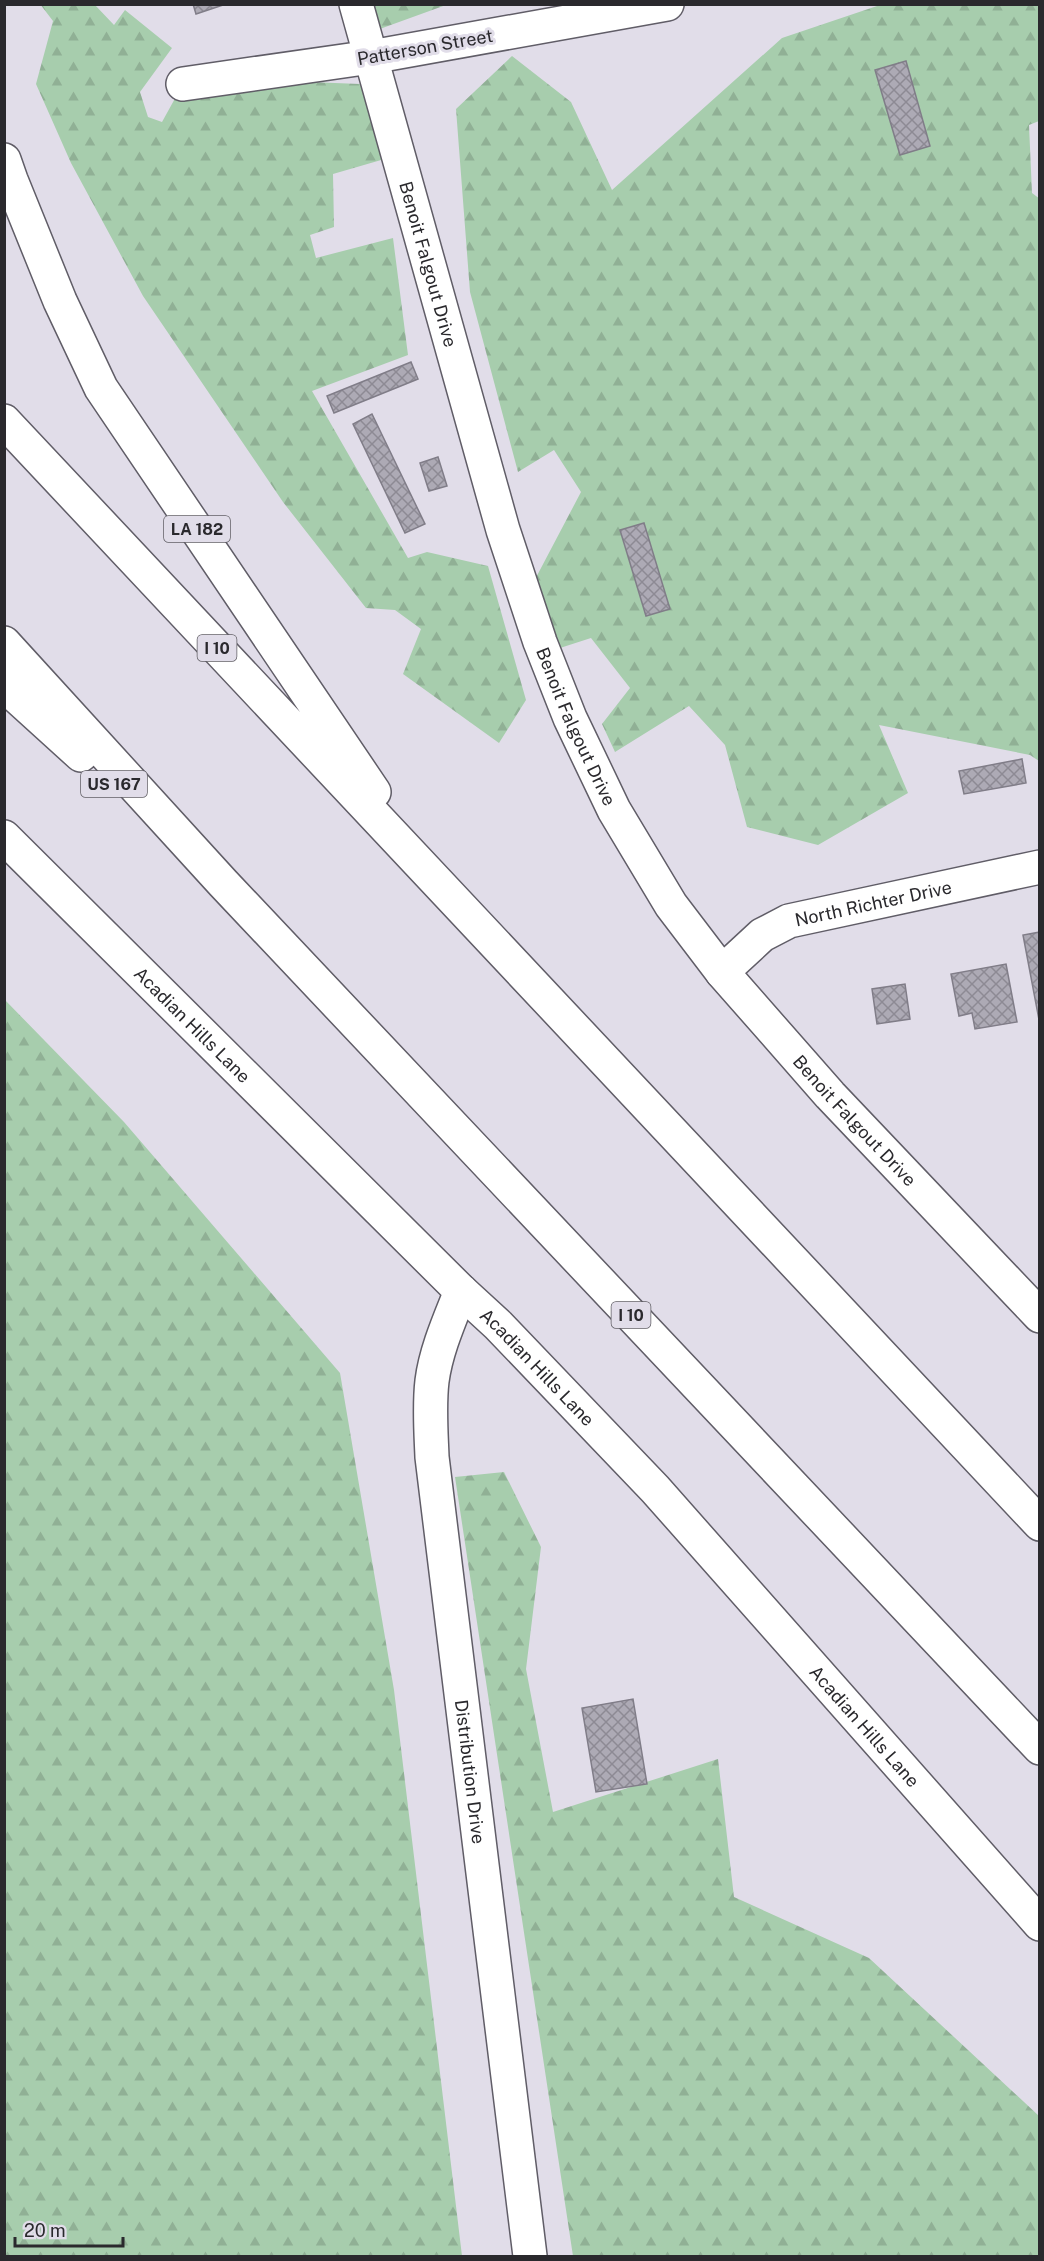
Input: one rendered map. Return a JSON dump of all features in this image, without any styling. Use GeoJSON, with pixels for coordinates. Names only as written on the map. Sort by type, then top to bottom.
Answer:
{"type":"FeatureCollection","features":[{"type":"Feature","properties":{"kind":"main road","name":"Benoit Falgout Drive"},"geometry":{"type":"LineString","coordinates":[[356,4],[503,530],[540,642],[570,718],[614,810],[671,905],[722,972],[830,1095],[1040,1316]]}},
{"type":"Feature","properties":{"kind":"main road","name":"Patterson Street"},"geometry":{"type":"LineString","coordinates":[[183,84],[371,57],[667,4]]}},
{"type":"Feature","properties":{"kind":"main road","name":"LA 182"},"geometry":{"type":"LineString","coordinates":[[4,160],[10,180],[60,301],[101,387],[430,876]]}},
{"type":"Feature","properties":{"kind":"main road","name":"I 10"},"geometry":{"type":"LineString","coordinates":[[4,421],[1040,1524]]}},
{"type":"Feature","properties":{"kind":"main road","name":"I 10"},"geometry":{"type":"LineString","coordinates":[[4,643],[223,882],[1040,1748]]}},
{"type":"Feature","properties":{"kind":"main road","name":"US 167"},"geometry":{"type":"LineString","coordinates":[[4,685],[223,882]]}},
{"type":"Feature","properties":{"kind":"main road","name":"Acadian Hills Lane"},"geometry":{"type":"LineString","coordinates":[[4,837],[461,1291],[498,1324],[655,1489],[1040,1924]]}},
{"type":"Feature","properties":{"kind":"main road","name":"North Richter Drive"},"geometry":{"type":"LineString","coordinates":[[722,972],[762,935],[789,921],[1040,867]]}},
{"type":"Feature","properties":{"kind":"main road","name":"Distribution Drive"},"geometry":{"type":"LineString","coordinates":[[461,1291],[443,1337],[432,1379],[430,1419],[432,1456],[530,2256]]}},
{"type":"Feature","properties":{"kind":"green space"},"geometry":{"type":"Polygon","coordinates":[[[40,4],[95,5],[114,25],[125,10],[172,48],[140,92],[148,117],[162,122],[178,93],[259,80],[360,84],[388,158],[333,174],[334,227],[310,235],[316,258],[393,238],[408,355],[312,391],[408,558],[427,552],[488,566],[526,700],[499,743],[403,674],[421,629],[395,610],[366,608],[283,502],[143,296],[71,163],[36,84],[53,21],[40,4]]]}},
{"type":"Feature","properties":{"kind":"green space"},"geometry":{"type":"Polygon","coordinates":[[[370,4],[446,5],[377,30],[370,4]]]}},
{"type":"Feature","properties":{"kind":"green space"},"geometry":{"type":"Polygon","coordinates":[[[880,5],[1039,5],[1039,121],[1029,125],[1032,193],[1040,199],[1039,761],[1030,755],[879,725],[908,793],[818,845],[747,827],[725,745],[689,706],[615,752],[602,724],[630,688],[591,638],[560,648],[531,587],[581,492],[554,450],[518,472],[470,292],[456,109],[512,56],[571,102],[612,190],[782,38],[880,5]]]}},
{"type":"Feature","properties":{"kind":"green space"},"geometry":{"type":"Polygon","coordinates":[[[5,1000],[124,1122],[340,1373],[394,1690],[462,2256],[5,2256],[5,1000]]]}},
{"type":"Feature","properties":{"kind":"green space"},"geometry":{"type":"Polygon","coordinates":[[[504,1472],[541,1547],[526,1669],[553,1812],[718,1759],[734,1897],[869,1958],[1039,2116],[1039,2256],[573,2256],[455,1477],[504,1472]]]}},
{"type":"Feature","properties":{"kind":"building"},"geometry":{"type":"Polygon","coordinates":[[[193,4],[226,4],[196,14],[193,4]]]}},
{"type":"Feature","properties":{"kind":"building"},"geometry":{"type":"Polygon","coordinates":[[[906,61],[930,146],[900,155],[875,70],[906,61]]]}},
{"type":"Feature","properties":{"kind":"building"},"geometry":{"type":"Polygon","coordinates":[[[411,362],[418,379],[334,413],[327,396],[411,362]]]}},
{"type":"Feature","properties":{"kind":"building"},"geometry":{"type":"Polygon","coordinates":[[[372,414],[425,524],[405,533],[353,424],[372,414]]]}},
{"type":"Feature","properties":{"kind":"building"},"geometry":{"type":"Polygon","coordinates":[[[438,457],[447,486],[429,491],[420,463],[438,457]]]}},
{"type":"Feature","properties":{"kind":"building"},"geometry":{"type":"Polygon","coordinates":[[[644,523],[670,609],[646,616],[620,530],[644,523]]]}},
{"type":"Feature","properties":{"kind":"building"},"geometry":{"type":"Polygon","coordinates":[[[1022,759],[1026,783],[964,794],[959,771],[1022,759]]]}},
{"type":"Feature","properties":{"kind":"building"},"geometry":{"type":"Polygon","coordinates":[[[1040,932],[1040,1025],[1023,935],[1040,932]]]}},
{"type":"Feature","properties":{"kind":"building"},"geometry":{"type":"Polygon","coordinates":[[[1006,964],[1017,1022],[975,1029],[972,1013],[959,1016],[951,974],[1006,964]]]}},
{"type":"Feature","properties":{"kind":"building"},"geometry":{"type":"Polygon","coordinates":[[[905,984],[910,1019],[877,1024],[872,989],[905,984]]]}},
{"type":"Feature","properties":{"kind":"building"},"geometry":{"type":"Polygon","coordinates":[[[633,1699],[647,1784],[596,1792],[582,1708],[633,1699]]]}}]}
